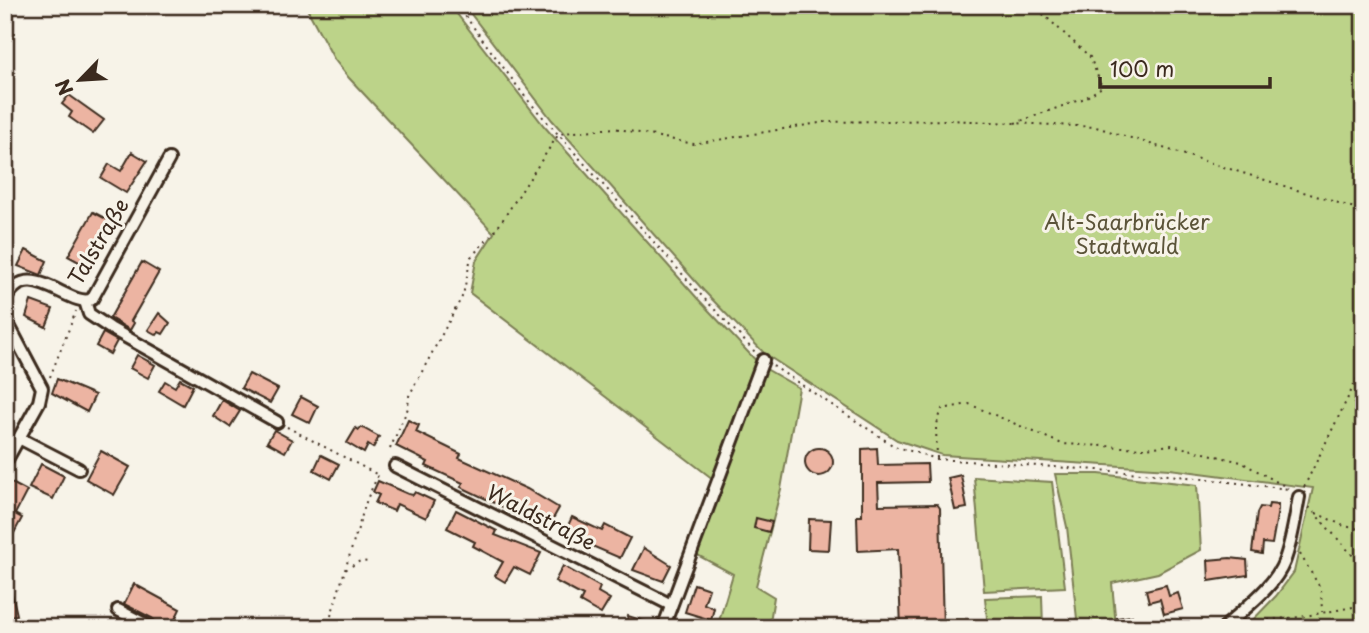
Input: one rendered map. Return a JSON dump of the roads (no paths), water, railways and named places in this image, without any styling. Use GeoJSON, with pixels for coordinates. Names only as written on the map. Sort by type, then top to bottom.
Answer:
{"type":"FeatureCollection","features":[{"type":"Feature","properties":{"kind":"street","name":"Talstraße"},"geometry":{"type":"LineString","coordinates":[[5,301],[15,288],[35,282],[85,302],[94,295],[169,159]]}},
{"type":"Feature","properties":{"kind":"street"},"geometry":{"type":"LineString","coordinates":[[85,302],[89,314],[110,328],[278,422]]}},
{"type":"Feature","properties":{"kind":"street"},"geometry":{"type":"LineString","coordinates":[[5,318],[41,388],[39,402],[5,463]]}},
{"type":"Feature","properties":{"kind":"street"},"geometry":{"type":"LineString","coordinates":[[663,628],[763,360]]}},
{"type":"Feature","properties":{"kind":"street"},"geometry":{"type":"LineString","coordinates":[[19,438],[79,469]]}},
{"type":"Feature","properties":{"kind":"street","name":"Waldstraße"},"geometry":{"type":"LineString","coordinates":[[395,466],[671,605]]}},
{"type":"Feature","properties":{"kind":"street"},"geometry":{"type":"LineString","coordinates":[[1226,626],[1274,579],[1283,565],[1290,538],[1295,493]]}},
{"type":"Feature","properties":{"kind":"street"},"geometry":{"type":"LineString","coordinates":[[118,610],[152,628]]}},
{"type":"Feature","properties":{"kind":"park label","name":"Alt-Saarbrücker Stadtwald"},"geometry":{"type":"Point","coordinates":[1127,235]}}]}
